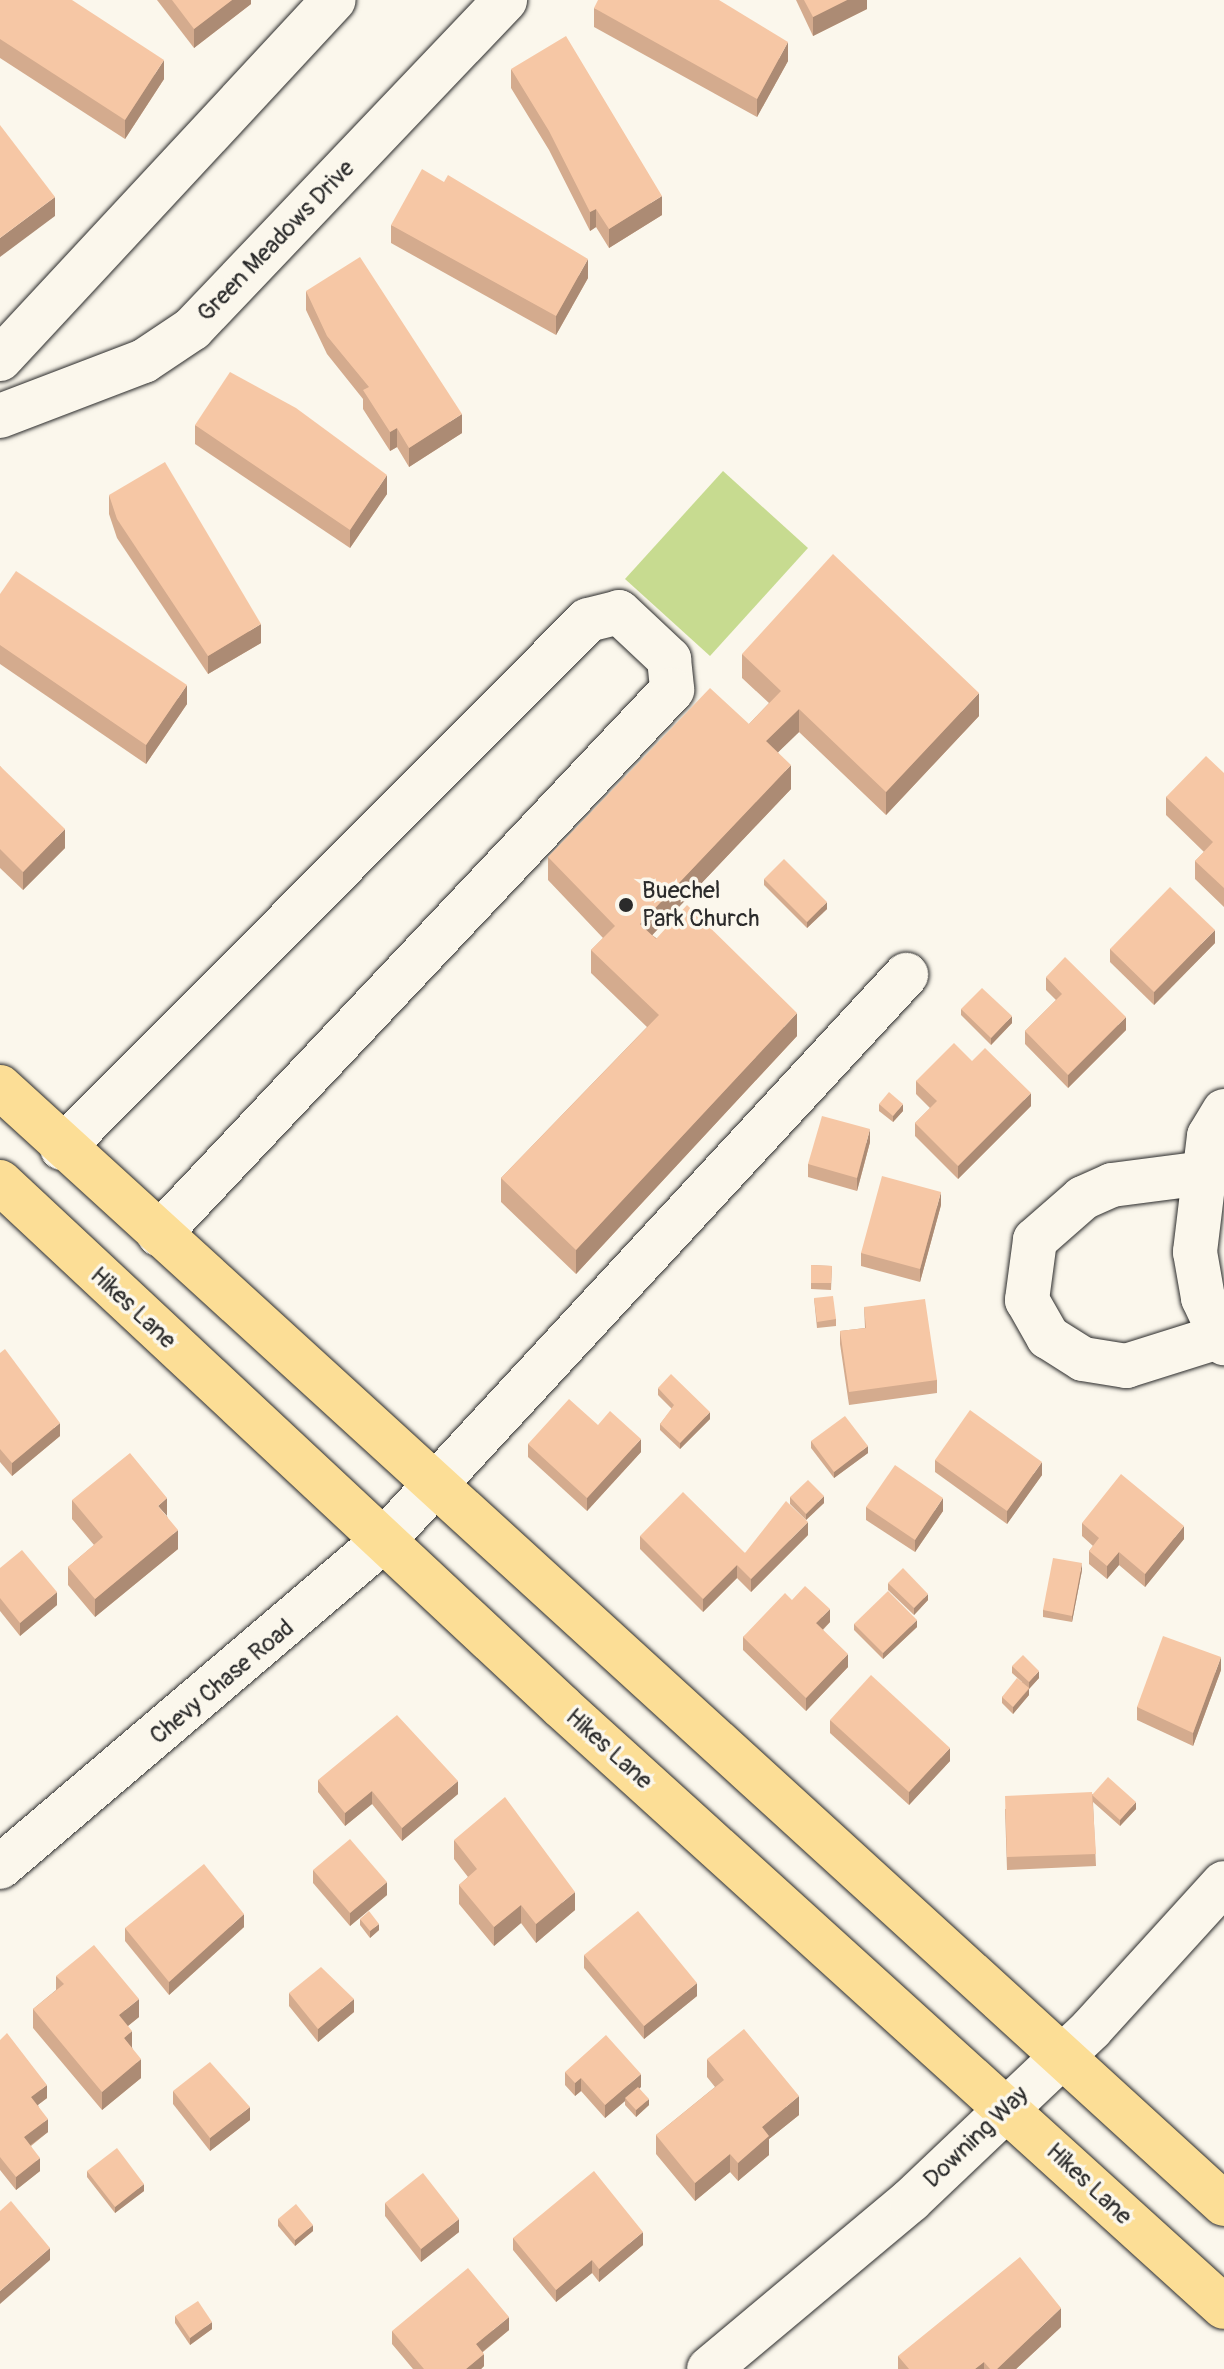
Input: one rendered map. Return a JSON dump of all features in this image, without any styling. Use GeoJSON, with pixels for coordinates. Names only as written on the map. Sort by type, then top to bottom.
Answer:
{"type":"FeatureCollection","features":[{"type":"Feature","properties":{"kind":"main road"},"geometry":{"type":"LineString","coordinates":[[0,1087],[62,1148],[1064,2053],[1224,2204]]}},
{"type":"Feature","properties":{"kind":"main road","name":"Hikes Lane"},"geometry":{"type":"LineString","coordinates":[[0,1182],[383,1541],[1007,2106],[1224,2307]]}},
{"type":"Feature","properties":{"kind":"street"},"geometry":{"type":"LineString","coordinates":[[0,359],[334,0]]}},
{"type":"Feature","properties":{"kind":"street","name":"Green Meadows Drive"},"geometry":{"type":"LineString","coordinates":[[0,416],[144,361],[192,329],[505,0]]}},
{"type":"Feature","properties":{"kind":"street"},"geometry":{"type":"LineString","coordinates":[[62,1148],[588,620],[619,612],[669,659],[672,690],[159,1234]]}},
{"type":"Feature","properties":{"kind":"street","name":"Chevy Chase Road"},"geometry":{"type":"LineString","coordinates":[[0,1867],[383,1541],[431,1482],[906,975]]}},
{"type":"Feature","properties":{"kind":"street"},"geometry":{"type":"LineString","coordinates":[[1205,1163],[1124,1182],[1083,1198],[1035,1240],[1027,1300],[1048,1337],[1083,1359],[1126,1366],[1222,1339],[1203,1298],[1195,1252],[1205,1163],[1224,1111]]}},
{"type":"Feature","properties":{"kind":"street","name":"Downing Way"},"geometry":{"type":"LineString","coordinates":[[709,2369],[911,2200],[1064,2053],[1224,1883]]}},
{"type":"Feature","properties":{"kind":"green space"},"geometry":{"type":"Polygon","coordinates":[[[723,471],[808,548],[710,656],[625,579],[723,471]]]}},
{"type":"Feature","properties":{"kind":"building"},"geometry":{"type":"Polygon","coordinates":[[[0,0],[72,0],[164,60],[125,120],[0,39],[0,0]]]}},
{"type":"Feature","properties":{"kind":"building"},"geometry":{"type":"Polygon","coordinates":[[[172,0],[232,0],[194,29],[172,0]]]}},
{"type":"Feature","properties":{"kind":"building"},"geometry":{"type":"Polygon","coordinates":[[[598,0],[719,0],[788,42],[757,99],[594,8],[598,0]]]}},
{"type":"Feature","properties":{"kind":"building"},"geometry":{"type":"Polygon","coordinates":[[[804,0],[847,0],[813,17],[804,0]]]}},
{"type":"Feature","properties":{"kind":"building"},"geometry":{"type":"Polygon","coordinates":[[[566,36],[662,196],[609,229],[596,209],[590,212],[549,131],[511,69],[566,36]]]}},
{"type":"Feature","properties":{"kind":"building"},"geometry":{"type":"Polygon","coordinates":[[[0,125],[55,197],[0,238],[0,125]]]}},
{"type":"Feature","properties":{"kind":"building"},"geometry":{"type":"Polygon","coordinates":[[[422,169],[444,182],[448,175],[588,259],[556,316],[391,225],[422,169]]]}},
{"type":"Feature","properties":{"kind":"building"},"geometry":{"type":"Polygon","coordinates":[[[360,257],[462,414],[409,448],[397,428],[390,432],[363,390],[369,387],[327,336],[306,291],[360,257]]]}},
{"type":"Feature","properties":{"kind":"building"},"geometry":{"type":"Polygon","coordinates":[[[230,372],[296,408],[387,475],[350,530],[195,425],[230,372]]]}},
{"type":"Feature","properties":{"kind":"building"},"geometry":{"type":"Polygon","coordinates":[[[165,462],[261,624],[208,656],[117,519],[109,495],[165,462]]]}},
{"type":"Feature","properties":{"kind":"building","name":"Buechel Park Church"},"geometry":{"type":"Polygon","coordinates":[[[833,554],[979,693],[886,792],[799,709],[766,741],[791,765],[640,924],[656,939],[687,905],[797,1013],[576,1250],[501,1178],[659,1015],[591,950],[615,926],[548,857],[710,688],[749,724],[781,691],[742,654],[833,554]]]}},
{"type":"Feature","properties":{"kind":"building"},"geometry":{"type":"Polygon","coordinates":[[[16,571],[187,685],[146,745],[0,645],[0,594],[16,571]]]}},
{"type":"Feature","properties":{"kind":"building"},"geometry":{"type":"Polygon","coordinates":[[[1206,756],[1224,773],[1224,888],[1195,861],[1213,842],[1166,797],[1206,756]]]}},
{"type":"Feature","properties":{"kind":"building"},"geometry":{"type":"Polygon","coordinates":[[[0,766],[65,829],[23,872],[0,849],[0,766]]]}},
{"type":"Feature","properties":{"kind":"building"},"geometry":{"type":"Polygon","coordinates":[[[784,859],[827,902],[807,922],[764,879],[784,859]]]}},
{"type":"Feature","properties":{"kind":"building"},"geometry":{"type":"Polygon","coordinates":[[[1170,887],[1215,930],[1154,992],[1110,949],[1170,887]]]}},
{"type":"Feature","properties":{"kind":"building"},"geometry":{"type":"Polygon","coordinates":[[[1065,957],[1126,1017],[1068,1075],[1025,1031],[1062,994],[1046,977],[1065,957]]]}},
{"type":"Feature","properties":{"kind":"building"},"geometry":{"type":"Polygon","coordinates":[[[982,988],[1012,1016],[991,1038],[961,1009],[982,988]]]}},
{"type":"Feature","properties":{"kind":"building"},"geometry":{"type":"Polygon","coordinates":[[[954,1043],[972,1061],[985,1048],[1031,1093],[958,1166],[915,1123],[937,1101],[916,1081],[954,1043]]]}},
{"type":"Feature","properties":{"kind":"building"},"geometry":{"type":"Polygon","coordinates":[[[889,1092],[903,1104],[893,1116],[879,1104],[889,1092]]]}},
{"type":"Feature","properties":{"kind":"building"},"geometry":{"type":"Polygon","coordinates":[[[822,1116],[870,1129],[857,1178],[808,1164],[822,1116]]]}},
{"type":"Feature","properties":{"kind":"building"},"geometry":{"type":"Polygon","coordinates":[[[882,1176],[941,1192],[920,1269],[861,1253],[882,1176]]]}},
{"type":"Feature","properties":{"kind":"building"},"geometry":{"type":"Polygon","coordinates":[[[811,1265],[832,1266],[831,1283],[811,1283],[811,1265]]]}},
{"type":"Feature","properties":{"kind":"building"},"geometry":{"type":"Polygon","coordinates":[[[833,1296],[836,1319],[817,1322],[814,1298],[833,1296]]]}},
{"type":"Feature","properties":{"kind":"building"},"geometry":{"type":"Polygon","coordinates":[[[925,1299],[937,1380],[849,1392],[840,1331],[866,1328],[864,1307],[925,1299]]]}},
{"type":"Feature","properties":{"kind":"building"},"geometry":{"type":"Polygon","coordinates":[[[5,1349],[60,1423],[12,1463],[0,1449],[0,1353],[5,1349]]]}},
{"type":"Feature","properties":{"kind":"building"},"geometry":{"type":"Polygon","coordinates":[[[671,1374],[710,1412],[680,1443],[660,1424],[674,1405],[658,1388],[671,1374]]]}},
{"type":"Feature","properties":{"kind":"building"},"geometry":{"type":"Polygon","coordinates":[[[569,1399],[598,1425],[610,1411],[641,1439],[587,1498],[528,1444],[569,1399]]]}},
{"type":"Feature","properties":{"kind":"building"},"geometry":{"type":"Polygon","coordinates":[[[970,1410],[1042,1462],[1007,1511],[935,1460],[970,1410]]]}},
{"type":"Feature","properties":{"kind":"building"},"geometry":{"type":"Polygon","coordinates":[[[845,1416],[868,1446],[834,1472],[811,1441],[845,1416]]]}},
{"type":"Feature","properties":{"kind":"building"},"geometry":{"type":"Polygon","coordinates":[[[130,1453],[167,1498],[158,1506],[178,1530],[95,1599],[68,1567],[103,1537],[72,1500],[130,1453]]]}},
{"type":"Feature","properties":{"kind":"building"},"geometry":{"type":"Polygon","coordinates":[[[895,1465],[943,1498],[915,1540],[866,1507],[895,1465]]]}},
{"type":"Feature","properties":{"kind":"building"},"geometry":{"type":"Polygon","coordinates":[[[1121,1474],[1184,1526],[1145,1574],[1119,1552],[1107,1566],[1089,1551],[1099,1538],[1082,1523],[1121,1474]]]}},
{"type":"Feature","properties":{"kind":"building"},"geometry":{"type":"Polygon","coordinates":[[[808,1480],[824,1496],[806,1514],[790,1497],[808,1480]]]}},
{"type":"Feature","properties":{"kind":"building"},"geometry":{"type":"Polygon","coordinates":[[[683,1492],[745,1553],[786,1501],[808,1522],[751,1579],[737,1565],[703,1599],[640,1536],[683,1492]]]}},
{"type":"Feature","properties":{"kind":"building"},"geometry":{"type":"Polygon","coordinates":[[[22,1550],[57,1592],[20,1623],[0,1598],[0,1568],[22,1550]]]}},
{"type":"Feature","properties":{"kind":"building"},"geometry":{"type":"Polygon","coordinates":[[[1053,1558],[1082,1563],[1072,1616],[1043,1610],[1053,1558]]]}},
{"type":"Feature","properties":{"kind":"building"},"geometry":{"type":"Polygon","coordinates":[[[903,1568],[928,1594],[914,1608],[888,1583],[903,1568]]]}},
{"type":"Feature","properties":{"kind":"building"},"geometry":{"type":"Polygon","coordinates":[[[805,1586],[830,1609],[816,1623],[848,1654],[806,1698],[743,1637],[785,1593],[792,1600],[805,1586]]]}},
{"type":"Feature","properties":{"kind":"building"},"geometry":{"type":"Polygon","coordinates":[[[888,1591],[917,1620],[883,1653],[854,1624],[888,1591]]]}},
{"type":"Feature","properties":{"kind":"building"},"geometry":{"type":"Polygon","coordinates":[[[1163,1636],[1221,1657],[1193,1733],[1137,1707],[1163,1636]]]}},
{"type":"Feature","properties":{"kind":"building"},"geometry":{"type":"Polygon","coordinates":[[[1023,1655],[1039,1671],[1029,1682],[1012,1666],[1023,1655]]]}},
{"type":"Feature","properties":{"kind":"building"},"geometry":{"type":"Polygon","coordinates":[[[871,1675],[950,1748],[909,1792],[830,1720],[871,1675]]]}},
{"type":"Feature","properties":{"kind":"building"},"geometry":{"type":"Polygon","coordinates":[[[1017,1678],[1029,1688],[1013,1707],[1002,1697],[1017,1678]]]}},
{"type":"Feature","properties":{"kind":"building"},"geometry":{"type":"Polygon","coordinates":[[[397,1715],[458,1781],[402,1828],[372,1791],[345,1813],[318,1780],[397,1715]]]}},
{"type":"Feature","properties":{"kind":"building"},"geometry":{"type":"Polygon","coordinates":[[[1108,1777],[1136,1802],[1120,1820],[1092,1795],[1108,1777]]]}},
{"type":"Feature","properties":{"kind":"building"},"geometry":{"type":"Polygon","coordinates":[[[1092,1792],[1096,1854],[1007,1857],[1005,1796],[1092,1792]]]}},
{"type":"Feature","properties":{"kind":"building"},"geometry":{"type":"Polygon","coordinates":[[[505,1797],[575,1892],[536,1924],[521,1905],[494,1927],[459,1885],[477,1869],[454,1840],[505,1797]]]}},
{"type":"Feature","properties":{"kind":"building"},"geometry":{"type":"Polygon","coordinates":[[[350,1839],[387,1882],[350,1913],[313,1870],[350,1839]]]}},
{"type":"Feature","properties":{"kind":"building"},"geometry":{"type":"Polygon","coordinates":[[[204,1864],[244,1914],[169,1982],[125,1928],[204,1864]]]}},
{"type":"Feature","properties":{"kind":"building"},"geometry":{"type":"Polygon","coordinates":[[[369,1911],[379,1924],[370,1931],[360,1919],[369,1911]]]}},
{"type":"Feature","properties":{"kind":"building"},"geometry":{"type":"Polygon","coordinates":[[[638,1911],[697,1983],[644,2026],[584,1955],[638,1911]]]}},
{"type":"Feature","properties":{"kind":"building"},"geometry":{"type":"Polygon","coordinates":[[[94,1945],[139,1999],[119,2015],[132,2031],[124,2038],[141,2059],[102,2092],[33,2009],[64,1984],[56,1976],[94,1945]]]}},
{"type":"Feature","properties":{"kind":"building"},"geometry":{"type":"Polygon","coordinates":[[[321,1967],[354,1999],[318,2029],[289,1993],[321,1967]]]}},
{"type":"Feature","properties":{"kind":"building"},"geometry":{"type":"Polygon","coordinates":[[[744,2029],[799,2096],[762,2127],[769,2136],[738,2163],[730,2154],[695,2183],[656,2135],[724,2080],[707,2059],[744,2029]]]}},
{"type":"Feature","properties":{"kind":"building"},"geometry":{"type":"Polygon","coordinates":[[[7,2033],[47,2085],[31,2097],[48,2119],[24,2137],[40,2158],[16,2177],[0,2157],[0,2040],[7,2033]]]}},
{"type":"Feature","properties":{"kind":"building"},"geometry":{"type":"Polygon","coordinates":[[[606,2035],[641,2074],[605,2105],[581,2078],[575,2083],[565,2072],[606,2035]]]}},
{"type":"Feature","properties":{"kind":"building"},"geometry":{"type":"Polygon","coordinates":[[[210,2062],[250,2107],[210,2138],[173,2091],[210,2062]]]}},
{"type":"Feature","properties":{"kind":"building"},"geometry":{"type":"Polygon","coordinates":[[[638,2087],[649,2099],[636,2110],[625,2098],[638,2087]]]}},
{"type":"Feature","properties":{"kind":"building"},"geometry":{"type":"Polygon","coordinates":[[[117,2148],[144,2184],[115,2207],[87,2171],[117,2148]]]}},
{"type":"Feature","properties":{"kind":"building"},"geometry":{"type":"Polygon","coordinates":[[[594,2171],[643,2232],[599,2269],[592,2260],[556,2290],[513,2238],[594,2171]]]}},
{"type":"Feature","properties":{"kind":"building"},"geometry":{"type":"Polygon","coordinates":[[[423,2173],[459,2219],[421,2249],[385,2203],[423,2173]]]}},
{"type":"Feature","properties":{"kind":"building"},"geometry":{"type":"Polygon","coordinates":[[[11,2201],[50,2248],[0,2291],[0,2211],[11,2201]]]}},
{"type":"Feature","properties":{"kind":"building"},"geometry":{"type":"Polygon","coordinates":[[[296,2204],[313,2225],[295,2240],[278,2219],[296,2204]]]}},
{"type":"Feature","properties":{"kind":"building"},"geometry":{"type":"Polygon","coordinates":[[[1020,2257],[1061,2308],[997,2369],[990,2369],[984,2362],[975,2369],[909,2369],[898,2356],[1020,2257]]]}},
{"type":"Feature","properties":{"kind":"building"},"geometry":{"type":"Polygon","coordinates":[[[468,2268],[509,2317],[476,2344],[484,2354],[466,2369],[424,2369],[392,2331],[468,2268]]]}},
{"type":"Feature","properties":{"kind":"building"},"geometry":{"type":"Polygon","coordinates":[[[198,2301],[212,2322],[190,2338],[175,2316],[198,2301]]]}},
{"type":"Feature","properties":{"kind":"place","name":"Buechel Park Church"},"geometry":{"type":"Point","coordinates":[626,905]}}]}
